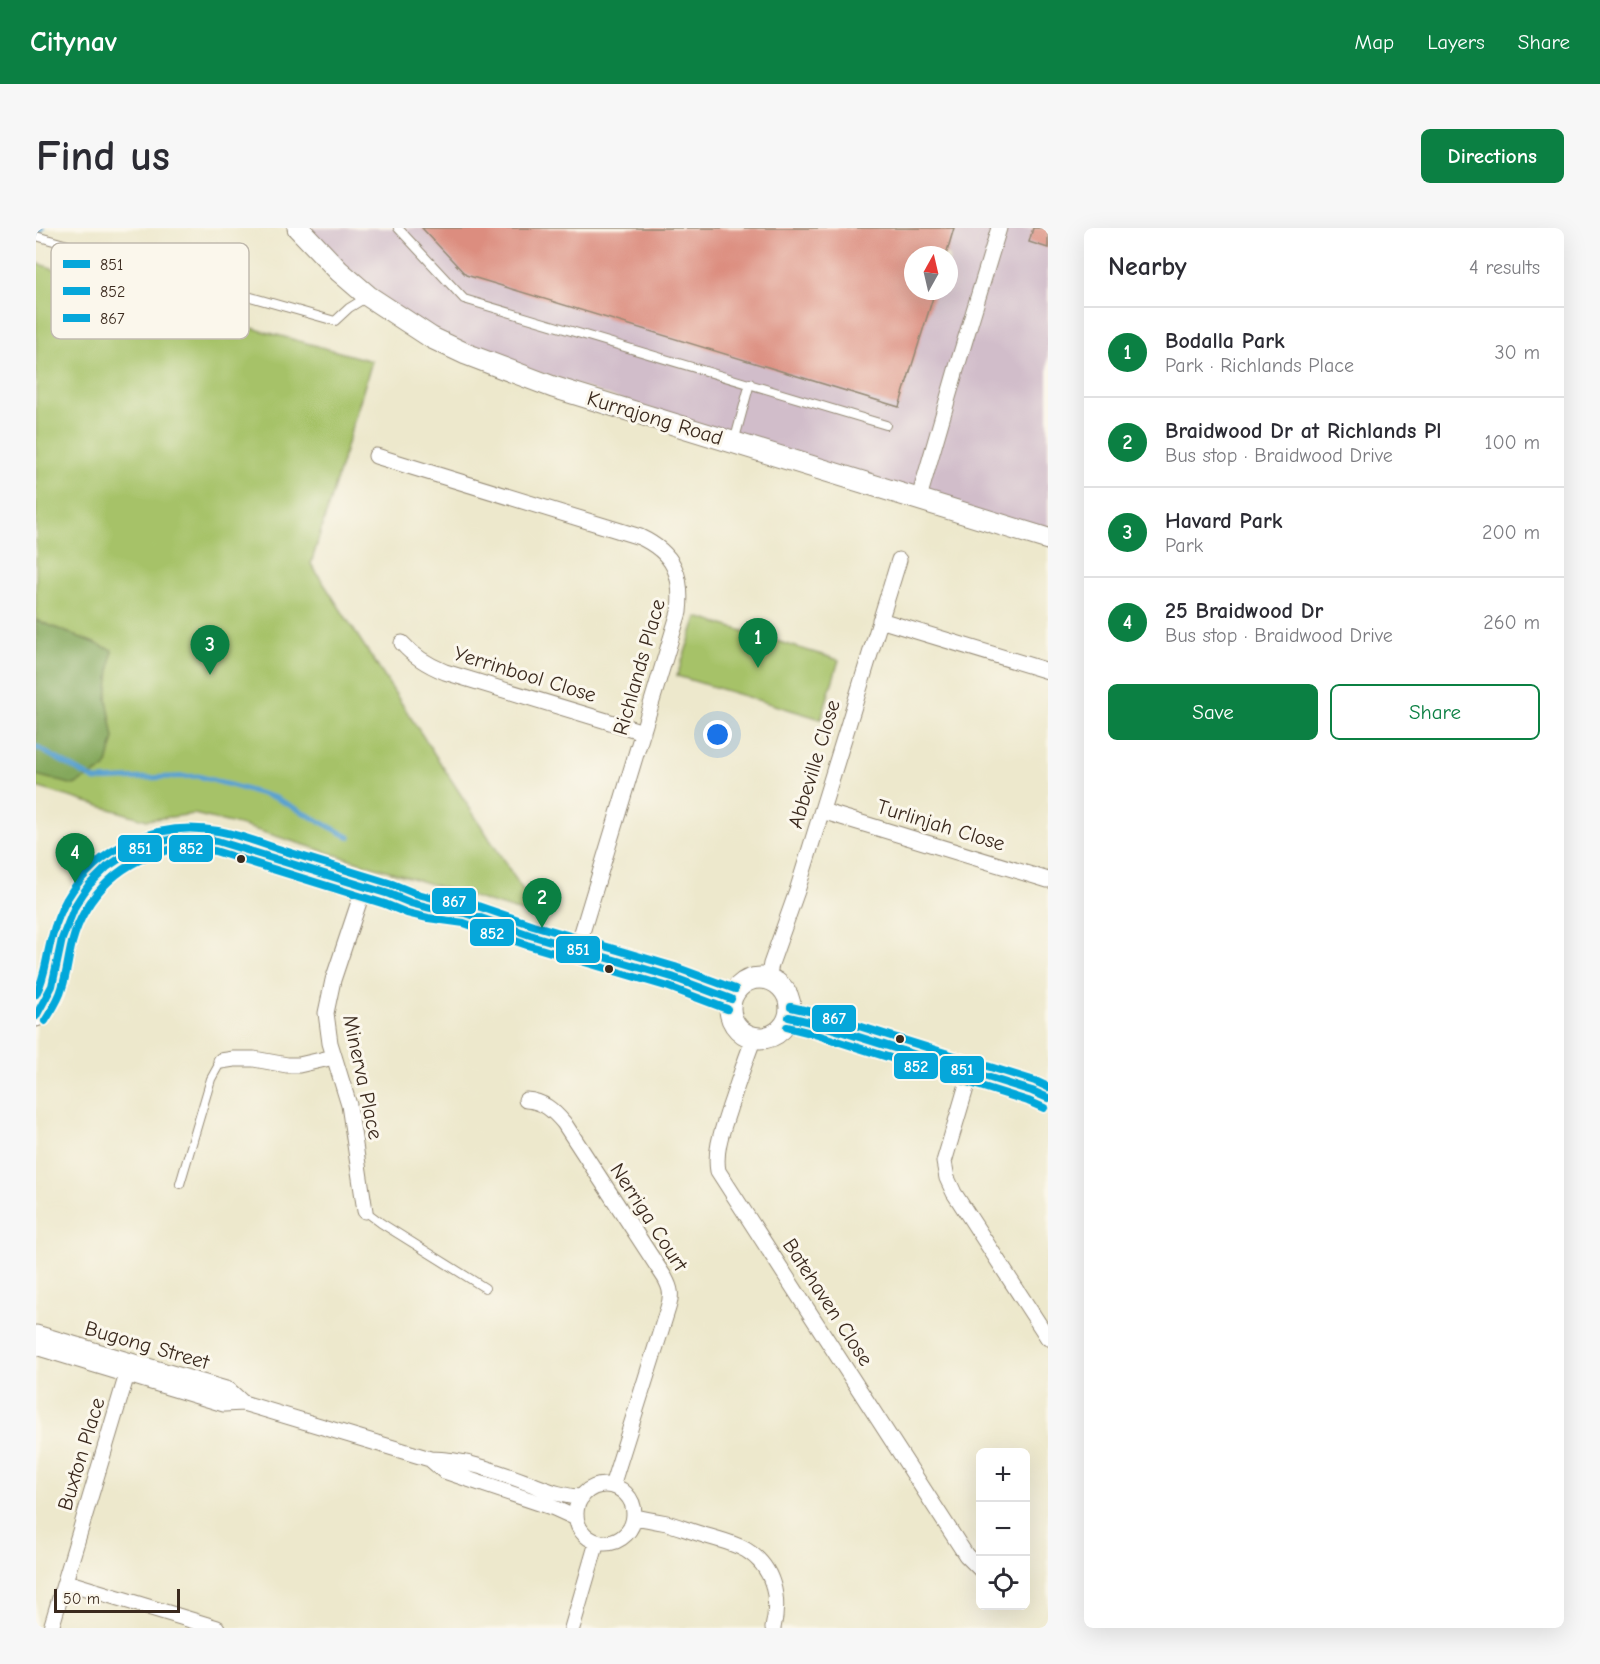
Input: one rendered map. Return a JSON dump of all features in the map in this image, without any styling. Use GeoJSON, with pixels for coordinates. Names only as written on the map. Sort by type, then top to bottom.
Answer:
{"type":"FeatureCollection","features":[{"type":"Feature","properties":{"kind":"street","name":"Kurrajong Road"},"geometry":{"type":"LineString","coordinates":[[298,228],[339,271],[368,296],[432,338],[466,354],[554,387],[1048,539]]}},
{"type":"Feature","properties":{"kind":"street"},"geometry":{"type":"LineString","coordinates":[[919,498],[999,228]]}},
{"type":"Feature","properties":{"kind":"street","name":"Richlands Place"},"geometry":{"type":"LineString","coordinates":[[376,456],[640,537],[665,554],[674,566],[681,596],[679,612],[577,949]]}},
{"type":"Feature","properties":{"kind":"street","name":"Abbeville Close"},"geometry":{"type":"LineString","coordinates":[[768,979],[899,560]]}},
{"type":"Feature","properties":{"kind":"street"},"geometry":{"type":"LineString","coordinates":[[880,620],[1048,671]]}},
{"type":"Feature","properties":{"kind":"street","name":"Yerrinbool Close"},"geometry":{"type":"LineString","coordinates":[[402,643],[424,662],[445,672],[644,732]]}},
{"type":"Feature","properties":{"kind":"street","name":"Turlinjah Close"},"geometry":{"type":"LineString","coordinates":[[822,811],[1048,880]]}},
{"type":"Feature","properties":{"kind":"street"},"geometry":{"type":"LineString","coordinates":[[36,1016],[52,986],[62,939],[75,906],[89,885],[107,867],[145,846],[186,838],[217,841],[431,908],[466,913],[530,935],[647,969],[731,999]]}},
{"type":"Feature","properties":{"kind":"street","name":"Minerva Place"},"geometry":{"type":"LineString","coordinates":[[364,887],[333,980],[327,1022],[334,1057],[350,1105],[365,1211]]}},
{"type":"Feature","properties":{"kind":"street"},"geometry":{"type":"LineString","coordinates":[[759,978],[777,983],[784,989],[791,1007],[786,1025],[779,1032],[763,1039],[744,1034],[732,1019],[731,999],[741,984],[750,980],[759,978]]}},
{"type":"Feature","properties":{"kind":"street"},"geometry":{"type":"LineString","coordinates":[[789,1017],[971,1071],[1048,1098]]}},
{"type":"Feature","properties":{"kind":"street","name":"Batehaven Close"},"geometry":{"type":"LineString","coordinates":[[753,1038],[720,1139],[717,1158],[718,1171],[966,1556],[976,1565]]}},
{"type":"Feature","properties":{"kind":"street"},"geometry":{"type":"LineString","coordinates":[[221,1061],[254,1059],[299,1065],[334,1057]]}},
{"type":"Feature","properties":{"kind":"street"},"geometry":{"type":"LineString","coordinates":[[971,1071],[946,1153],[945,1170],[954,1193],[1048,1338]]}},
{"type":"Feature","properties":{"kind":"street","name":"Nerriga Court"},"geometry":{"type":"LineString","coordinates":[[526,1100],[542,1103],[564,1123],[671,1291],[668,1308],[612,1486]]}},
{"type":"Feature","properties":{"kind":"street","name":"Bugong Street"},"geometry":{"type":"LineString","coordinates":[[36,1333],[224,1404],[243,1403],[430,1459],[450,1459],[511,1476],[568,1497],[582,1497]]}},
{"type":"Feature","properties":{"kind":"street","name":"Bugong Street"},"geometry":{"type":"LineString","coordinates":[[36,1347],[129,1368]]}},
{"type":"Feature","properties":{"kind":"street","name":"Buxton Place"},"geometry":{"type":"LineString","coordinates":[[51,1628],[129,1368]]}},
{"type":"Feature","properties":{"kind":"street","name":"Bugong Street"},"geometry":{"type":"LineString","coordinates":[[430,1459],[444,1471],[554,1508],[576,1518]]}},
{"type":"Feature","properties":{"kind":"street"},"geometry":{"type":"LineString","coordinates":[[600,1485],[612,1486],[621,1490],[634,1506],[635,1517],[626,1535],[617,1541],[608,1543],[597,1542],[587,1537],[576,1518],[577,1507],[582,1497],[590,1489],[600,1485]]}},
{"type":"Feature","properties":{"kind":"street"},"geometry":{"type":"LineString","coordinates":[[635,1517],[665,1523],[734,1544],[754,1556],[765,1568],[774,1587],[776,1606],[773,1628]]}},
{"type":"Feature","properties":{"kind":"street"},"geometry":{"type":"LineString","coordinates":[[572,1628],[597,1542]]}},
{"type":"Feature","properties":{"kind":"street"},"geometry":{"type":"LineString","coordinates":[[66,1582],[217,1628]]}},
{"type":"Feature","properties":{"kind":"lane"},"geometry":{"type":"LineString","coordinates":[[398,228],[464,299],[886,425]]}},
{"type":"Feature","properties":{"kind":"lane"},"geometry":{"type":"LineString","coordinates":[[36,236],[61,243]]}},
{"type":"Feature","properties":{"kind":"lane"},"geometry":{"type":"LineString","coordinates":[[249,297],[335,321],[349,308],[368,296]]}},
{"type":"Feature","properties":{"kind":"lane"},"geometry":{"type":"LineString","coordinates":[[734,443],[750,383]]}},
{"type":"Feature","properties":{"kind":"lane"},"geometry":{"type":"LineString","coordinates":[[180,1184],[211,1079],[221,1061]]}},
{"type":"Feature","properties":{"kind":"lane","name":"Minerva Place"},"geometry":{"type":"LineString","coordinates":[[365,1211],[484,1287]]}},
{"type":"Feature","properties":{"kind":"shaded area"},"geometry":{"type":"Polygon","coordinates":[[[298,228],[1048,228],[1048,538],[432,338],[298,228]]]}},
{"type":"Feature","properties":{"kind":"green space"},"geometry":{"type":"Polygon","coordinates":[[[36,263],[51,268],[51,339],[249,339],[249,327],[372,361],[311,564],[541,918],[243,826],[194,814],[147,820],[36,787],[36,263]]]}},
{"type":"Feature","properties":{"kind":"green space"},"geometry":{"type":"Polygon","coordinates":[[[697,617],[839,660],[821,719],[677,676],[697,617]]]}},
{"type":"Feature","properties":{"kind":"green space"},"geometry":{"type":"Polygon","coordinates":[[[36,620],[112,650],[107,699],[114,738],[106,768],[74,785],[36,775],[36,620]]]}},
{"type":"Feature","properties":{"kind":"building"},"geometry":{"type":"Polygon","coordinates":[[[422,228],[954,228],[949,246],[904,246],[904,300],[932,300],[899,407],[466,275],[422,228]]]}},
{"type":"Feature","properties":{"kind":"building"},"geometry":{"type":"Polygon","coordinates":[[[1033,228],[1048,228],[1048,248],[1029,242],[1033,228]]]}},
{"type":"Feature","properties":{"kind":"waterway"},"geometry":{"type":"LineString","coordinates":[[36,238],[42,228]]}},
{"type":"Feature","properties":{"kind":"waterway"},"geometry":{"type":"LineString","coordinates":[[36,747],[95,780],[198,776],[276,798],[349,837]]}},
{"type":"Feature","properties":{"kind":"transit line","name":"867"},"geometry":{"type":"LineString","coordinates":[[36,994],[44,973],[56,923],[67,899],[95,864],[113,851],[152,834],[196,829],[218,831],[244,838],[414,893],[469,903],[533,925],[675,967],[735,989]]}},
{"type":"Feature","properties":{"kind":"transit line","name":"851"},"geometry":{"type":"LineString","coordinates":[[36,1016],[52,986],[62,939],[75,906],[89,885],[107,867],[145,846],[186,838],[217,841],[389,894],[411,903],[466,913],[530,935],[672,977],[731,999]]}},
{"type":"Feature","properties":{"kind":"transit line","name":"852"},"geometry":{"type":"LineString","coordinates":[[45,1021],[61,992],[78,925],[97,894],[109,881],[138,861],[156,854],[184,848],[215,851],[385,904],[407,913],[464,923],[527,945],[669,987],[727,1009]]}},
{"type":"Feature","properties":{"kind":"transit line","name":"867"},"geometry":{"type":"LineString","coordinates":[[791,1007],[817,1013],[1048,1087]]}},
{"type":"Feature","properties":{"kind":"transit line","name":"851"},"geometry":{"type":"LineString","coordinates":[[789,1017],[1032,1091],[1048,1098]]}},
{"type":"Feature","properties":{"kind":"transit line","name":"852"},"geometry":{"type":"LineString","coordinates":[[787,1027],[1028,1101],[1044,1108]]}},
{"type":"Feature","properties":{"kind":"place","name":"Bodalla Park"},"geometry":{"type":"Point","coordinates":[758,668]}},
{"type":"Feature","properties":{"kind":"place","name":"Havard Park"},"geometry":{"type":"Point","coordinates":[210,675]}},
{"type":"Feature","properties":{"kind":"place","name":"25 Braidwood Dr"},"geometry":{"type":"Point","coordinates":[75,883]}},
{"type":"Feature","properties":{"kind":"place","name":"Braidwood Dr at Richlands Pl"},"geometry":{"type":"Point","coordinates":[542,928]}}]}
